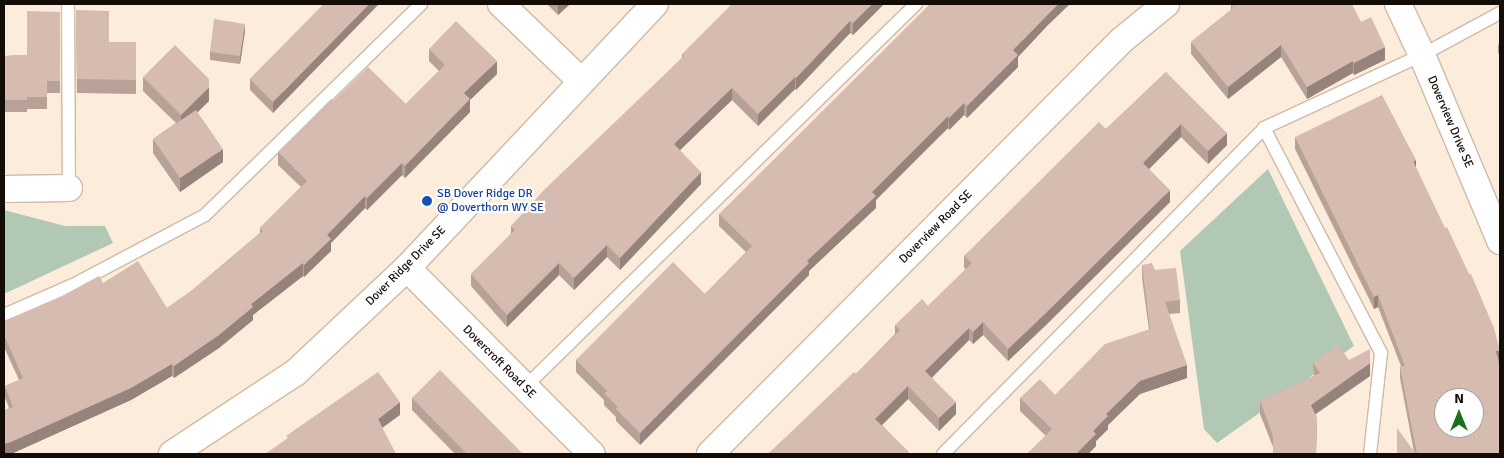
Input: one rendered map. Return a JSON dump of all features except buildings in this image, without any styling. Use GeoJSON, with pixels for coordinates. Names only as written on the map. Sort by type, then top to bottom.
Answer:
{"type":"FeatureCollection","features":[{"type":"Feature","properties":{"kind":"street"},"geometry":{"type":"LineString","coordinates":[[501,4],[581,80]]}},
{"type":"Feature","properties":{"kind":"street","name":"Dover Ridge Drive SE"},"geometry":{"type":"LineString","coordinates":[[172,454],[295,373],[407,268],[581,80],[655,4]]}},
{"type":"Feature","properties":{"kind":"street","name":"Doverview Road SE"},"geometry":{"type":"LineString","coordinates":[[710,454],[1122,40],[1166,4]]}},
{"type":"Feature","properties":{"kind":"street","name":"Doverview Drive SE"},"geometry":{"type":"LineString","coordinates":[[1398,4],[1422,55],[1499,235]]}},
{"type":"Feature","properties":{"kind":"street"},"geometry":{"type":"LineString","coordinates":[[4,189],[69,188]]}},
{"type":"Feature","properties":{"kind":"street","name":"Dovercroft Road SE"},"geometry":{"type":"LineString","coordinates":[[407,268],[524,388],[592,454]]}},
{"type":"Feature","properties":{"kind":"lane"},"geometry":{"type":"LineString","coordinates":[[68,4],[69,188]]}},
{"type":"Feature","properties":{"kind":"lane"},"geometry":{"type":"LineString","coordinates":[[4,315],[73,285],[205,215],[421,4]]}},
{"type":"Feature","properties":{"kind":"lane"},"geometry":{"type":"LineString","coordinates":[[524,388],[916,4]]}},
{"type":"Feature","properties":{"kind":"lane"},"geometry":{"type":"LineString","coordinates":[[943,454],[1264,128],[1422,55],[1500,13]]}},
{"type":"Feature","properties":{"kind":"lane"},"geometry":{"type":"LineString","coordinates":[[1264,128],[1381,353],[1370,454]]}},
{"type":"Feature","properties":{"kind":"green space"},"geometry":{"type":"Polygon","coordinates":[[[1268,169],[1354,346],[1217,443],[1204,429],[1180,251],[1268,169]]]}},
{"type":"Feature","properties":{"kind":"green space"},"geometry":{"type":"Polygon","coordinates":[[[4,210],[65,226],[105,226],[113,243],[4,294],[4,210]]]}},
{"type":"Feature","properties":{"kind":"place","name":"SB Dover Ridge DR @ Doverthorn WY SE"},"geometry":{"type":"Point","coordinates":[427,201]}}]}
